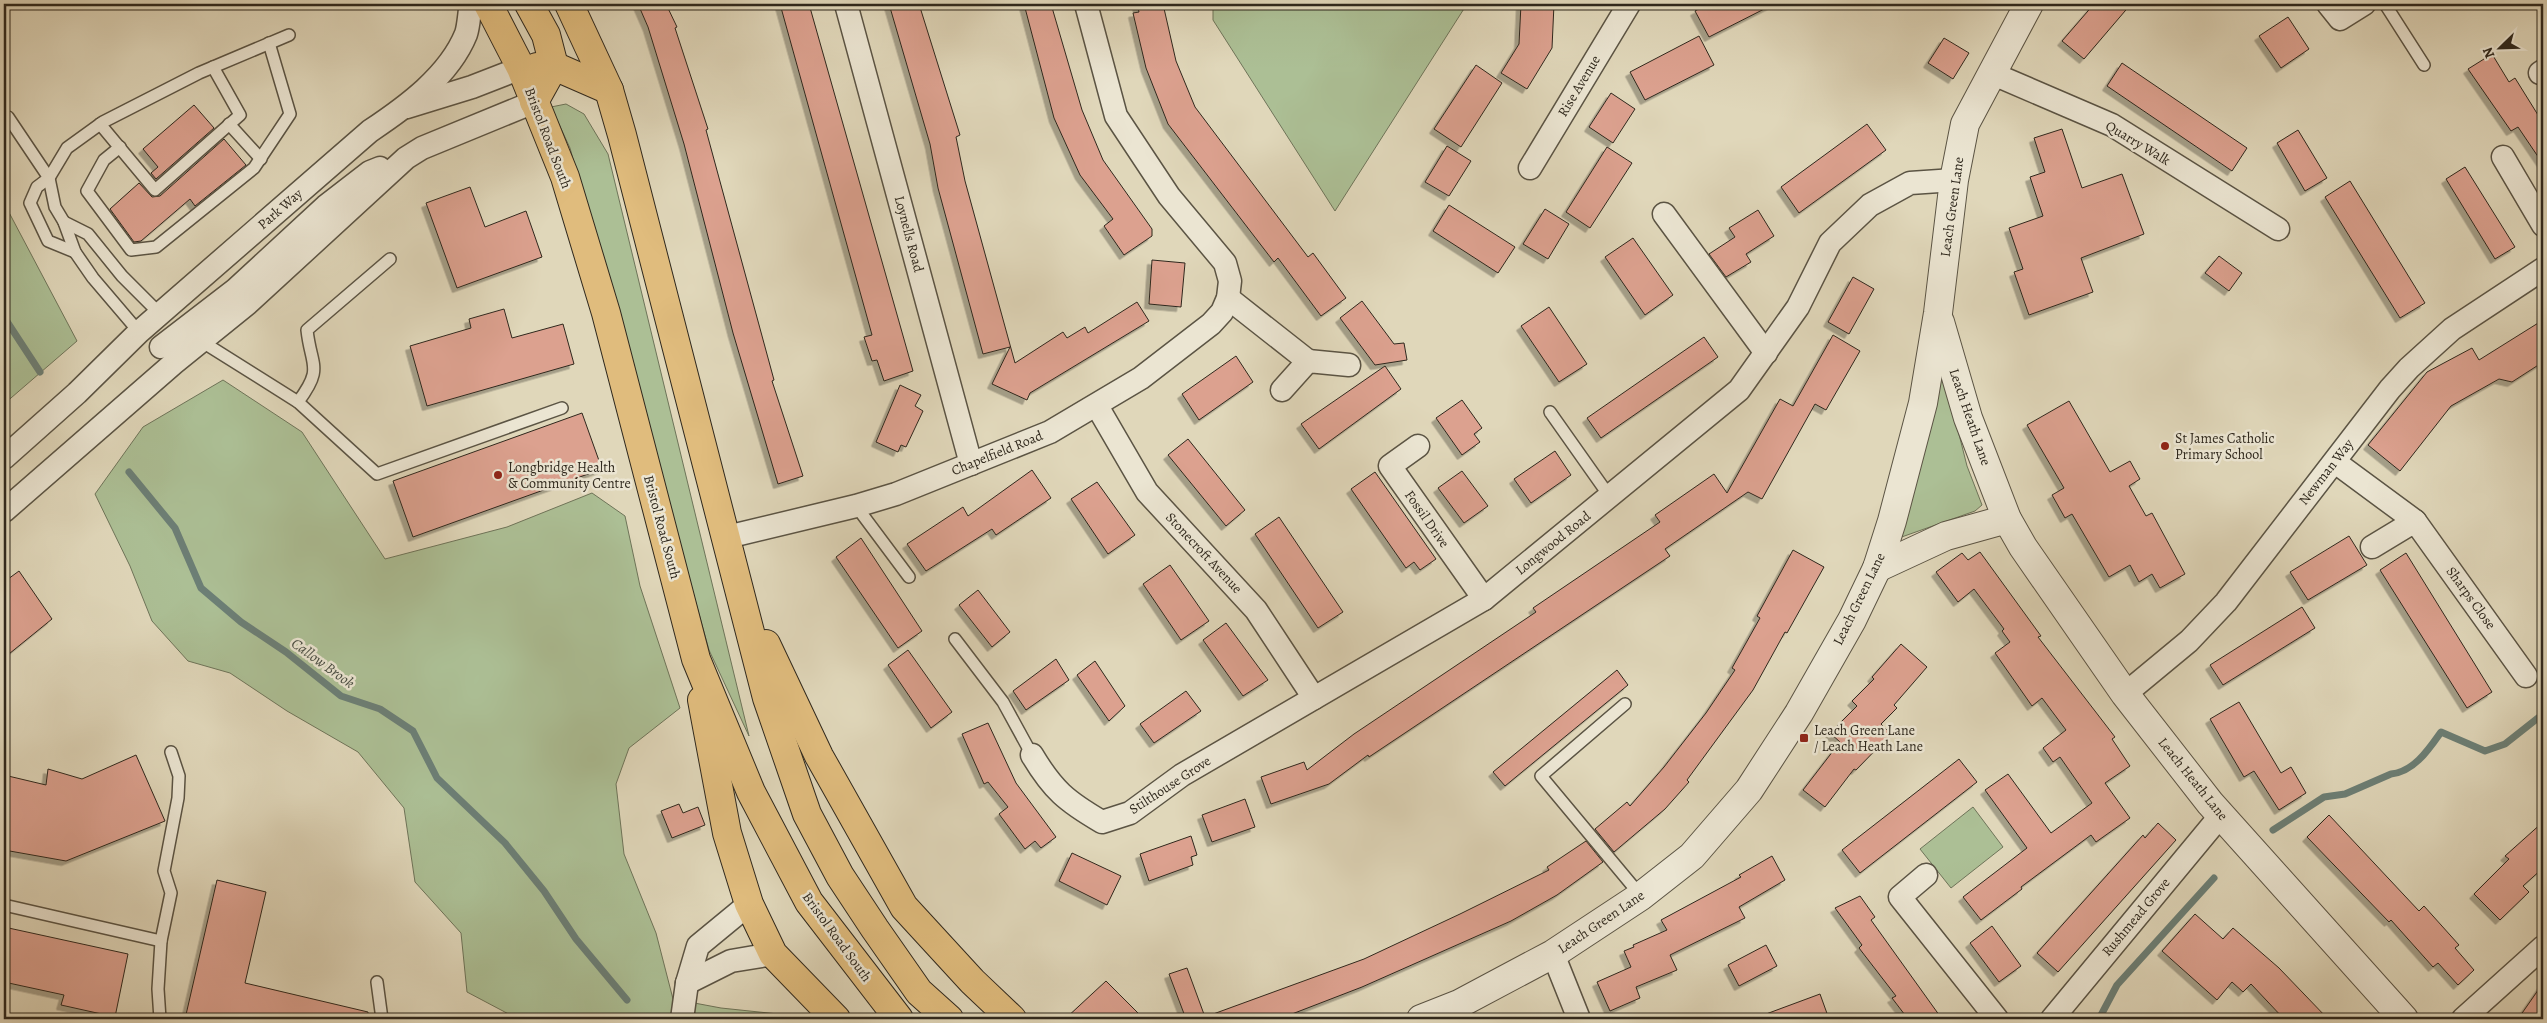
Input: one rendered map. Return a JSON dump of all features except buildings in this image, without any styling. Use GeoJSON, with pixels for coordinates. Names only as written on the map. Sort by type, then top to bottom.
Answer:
{"type":"FeatureCollection","features":[{"type":"Feature","properties":{"kind":"highway","name":"Bristol Road South"},"geometry":{"type":"LineString","coordinates":[[488,4],[521,68],[565,176],[606,313],[696,659],[751,792],[809,902],[896,1017]]}},
{"type":"Feature","properties":{"kind":"highway"},"geometry":{"type":"LineString","coordinates":[[529,4],[546,35],[554,66],[534,102]]}},
{"type":"Feature","properties":{"kind":"highway"},"geometry":{"type":"LineString","coordinates":[[569,4],[609,90],[640,196],[662,291],[727,536],[737,584],[767,698],[807,814],[840,876],[919,992],[948,1019]]}},
{"type":"Feature","properties":{"kind":"highway"},"geometry":{"type":"LineString","coordinates":[[521,68],[554,66],[609,90]]}},
{"type":"Feature","properties":{"kind":"highway"},"geometry":{"type":"LineString","coordinates":[[737,584],[819,756],[904,907],[972,981],[1012,1019]]}},
{"type":"Feature","properties":{"kind":"highway"},"geometry":{"type":"LineString","coordinates":[[696,659],[707,732],[727,833],[749,904],[773,954],[836,1019]]}},
{"type":"Feature","properties":{"kind":"street","name":"Park Way"},"geometry":{"type":"LineString","coordinates":[[4,458],[77,392],[139,332],[370,131],[404,108],[448,63],[466,33],[471,4]]}},
{"type":"Feature","properties":{"kind":"street","name":"Loynells Road"},"geometry":{"type":"LineString","coordinates":[[846,4],[971,464]]}},
{"type":"Feature","properties":{"kind":"street"},"geometry":{"type":"LineString","coordinates":[[1086,4],[1116,116],[1169,196],[1225,263],[1230,281],[1228,298],[1308,361],[1348,365]]}},
{"type":"Feature","properties":{"kind":"street","name":"Rise Avenue"},"geometry":{"type":"LineString","coordinates":[[1530,168],[1629,4]]}},
{"type":"Feature","properties":{"kind":"street","name":"Leach Green Lane"},"geometry":{"type":"LineString","coordinates":[[1421,1019],[1459,1004],[1553,954],[1641,896],[1692,856],[1749,790],[1808,696],[1852,620],[1877,568],[1892,521],[1922,403],[1938,313],[1954,180],[1965,124],[2029,4]]}},
{"type":"Feature","properties":{"kind":"street"},"geometry":{"type":"LineString","coordinates":[[2328,4],[2340,19],[2364,4]]}},
{"type":"Feature","properties":{"kind":"street","name":"Park Way"},"geometry":{"type":"LineString","coordinates":[[404,108],[472,88],[521,68]]}},
{"type":"Feature","properties":{"kind":"street","name":"Quarry Walk"},"geometry":{"type":"LineString","coordinates":[[1991,73],[2112,125],[2278,229]]}},
{"type":"Feature","properties":{"kind":"street","name":"Park Way"},"geometry":{"type":"LineString","coordinates":[[167,355],[201,341],[247,304],[406,158],[422,148],[534,102]]}},
{"type":"Feature","properties":{"kind":"street"},"geometry":{"type":"LineString","coordinates":[[2503,157],[2543,225]]}},
{"type":"Feature","properties":{"kind":"street","name":"Park Way"},"geometry":{"type":"LineString","coordinates":[[4,511],[234,290],[326,206],[370,172],[406,158]]}},
{"type":"Feature","properties":{"kind":"street","name":"Longwood Road"},"geometry":{"type":"LineString","coordinates":[[1314,698],[1484,599],[1740,390],[1798,307],[1830,243],[1870,206],[1910,183],[1954,180]]}},
{"type":"Feature","properties":{"kind":"street"},"geometry":{"type":"LineString","coordinates":[[1664,214],[1766,353]]}},
{"type":"Feature","properties":{"kind":"street","name":"Newman Way"},"geometry":{"type":"LineString","coordinates":[[2125,694],[2189,641],[2226,602],[2390,389],[2409,368],[2452,329],[2543,269]]}},
{"type":"Feature","properties":{"kind":"street","name":"Chapelfield Road"},"geometry":{"type":"LineString","coordinates":[[727,536],[856,506],[896,494],[1050,432],[1097,406],[1141,378],[1211,324],[1222,312],[1228,298]]}},
{"type":"Feature","properties":{"kind":"street","name":"Leach Heath Lane"},"geometry":{"type":"LineString","coordinates":[[1938,313],[1968,418],[2007,519],[2029,555],[2125,694],[2221,815],[2404,1019]]}},
{"type":"Feature","properties":{"kind":"street"},"geometry":{"type":"LineString","coordinates":[[160,314],[167,355]]}},
{"type":"Feature","properties":{"kind":"street"},"geometry":{"type":"LineString","coordinates":[[139,332],[167,355]]}},
{"type":"Feature","properties":{"kind":"street"},"geometry":{"type":"LineString","coordinates":[[1282,390],[1308,361]]}},
{"type":"Feature","properties":{"kind":"street","name":"Stonecroft Avenue"},"geometry":{"type":"LineString","coordinates":[[1097,406],[1147,492],[1256,610],[1283,648],[1314,698]]}},
{"type":"Feature","properties":{"kind":"street","name":"Fossil Drive"},"geometry":{"type":"LineString","coordinates":[[1418,446],[1390,466],[1484,599]]}},
{"type":"Feature","properties":{"kind":"street","name":"Sharps Close"},"geometry":{"type":"LineString","coordinates":[[2335,462],[2415,521],[2526,676]]}},
{"type":"Feature","properties":{"kind":"street"},"geometry":{"type":"LineString","coordinates":[[1877,568],[1946,536],[2007,519]]}},
{"type":"Feature","properties":{"kind":"street"},"geometry":{"type":"LineString","coordinates":[[2372,548],[2415,521]]}},
{"type":"Feature","properties":{"kind":"street","name":"Stilthouse Grove"},"geometry":{"type":"LineString","coordinates":[[1032,754],[1048,782],[1075,806],[1102,822],[1130,812],[1182,775],[1314,698]]}},
{"type":"Feature","properties":{"kind":"street","name":"Rushmead Grove"},"geometry":{"type":"LineString","coordinates":[[2052,1019],[2221,815]]}},
{"type":"Feature","properties":{"kind":"street"},"geometry":{"type":"LineString","coordinates":[[1926,875],[1900,897],[1997,1019]]}},
{"type":"Feature","properties":{"kind":"street"},"geometry":{"type":"LineString","coordinates":[[682,1019],[687,983],[698,946],[749,904]]}},
{"type":"Feature","properties":{"kind":"street"},"geometry":{"type":"LineString","coordinates":[[2463,1019],[2543,947]]}},
{"type":"Feature","properties":{"kind":"street"},"geometry":{"type":"LineString","coordinates":[[687,983],[731,961],[773,954]]}},
{"type":"Feature","properties":{"kind":"street"},"geometry":{"type":"LineString","coordinates":[[1553,954],[1579,1019]]}},
{"type":"Feature","properties":{"kind":"lane"},"geometry":{"type":"LineString","coordinates":[[2385,4],[2424,65]]}},
{"type":"Feature","properties":{"kind":"lane"},"geometry":{"type":"LineString","coordinates":[[75,252],[48,241],[30,203],[37,188],[49,178],[67,148],[100,124],[213,67],[289,35]]}},
{"type":"Feature","properties":{"kind":"lane"},"geometry":{"type":"LineString","coordinates":[[120,147],[104,160],[87,191],[131,250],[156,247],[254,168],[290,114],[269,43]]}},
{"type":"Feature","properties":{"kind":"lane"},"geometry":{"type":"LineString","coordinates":[[100,124],[155,190],[240,115],[213,67]]}},
{"type":"Feature","properties":{"kind":"lane"},"geometry":{"type":"LineString","coordinates":[[8,117],[49,178],[55,206],[64,222],[75,252],[93,278],[139,332]]}},
{"type":"Feature","properties":{"kind":"lane"},"geometry":{"type":"LineString","coordinates":[[229,124],[260,159]]}},
{"type":"Feature","properties":{"kind":"lane"},"geometry":{"type":"LineString","coordinates":[[64,222],[88,234],[122,276],[160,314]]}},
{"type":"Feature","properties":{"kind":"lane"},"geometry":{"type":"LineString","coordinates":[[298,402],[315,376],[315,362],[307,330],[390,259]]}},
{"type":"Feature","properties":{"kind":"lane"},"geometry":{"type":"LineString","coordinates":[[201,341],[298,402],[377,474],[562,408]]}},
{"type":"Feature","properties":{"kind":"lane"},"geometry":{"type":"LineString","coordinates":[[1550,412],[1610,497]]}},
{"type":"Feature","properties":{"kind":"lane"},"geometry":{"type":"LineString","coordinates":[[856,506],[908,577]]}},
{"type":"Feature","properties":{"kind":"lane","name":"Stilthouse Grove"},"geometry":{"type":"LineString","coordinates":[[955,639],[1003,702],[1032,754]]}},
{"type":"Feature","properties":{"kind":"lane"},"geometry":{"type":"LineString","coordinates":[[1625,704],[1541,776],[1641,896]]}},
{"type":"Feature","properties":{"kind":"lane"},"geometry":{"type":"LineString","coordinates":[[160,1019],[158,989],[161,941],[171,893],[164,871],[178,798],[179,776],[171,752]]}},
{"type":"Feature","properties":{"kind":"lane"},"geometry":{"type":"LineString","coordinates":[[4,905],[161,941]]}},
{"type":"Feature","properties":{"kind":"lane"},"geometry":{"type":"LineString","coordinates":[[377,982],[382,1019]]}},
{"type":"Feature","properties":{"kind":"green space"},"geometry":{"type":"Polygon","coordinates":[[[1213,4],[1467,4],[1335,211],[1213,20],[1213,4]]]}},
{"type":"Feature","properties":{"kind":"green space"},"geometry":{"type":"Polygon","coordinates":[[[566,104],[584,114],[608,154],[749,736],[709,650],[570,148],[551,107],[566,104]]]}},
{"type":"Feature","properties":{"kind":"green space"},"geometry":{"type":"Polygon","coordinates":[[[4,203],[77,341],[4,404],[4,203]]]}},
{"type":"Feature","properties":{"kind":"green space"},"geometry":{"type":"Polygon","coordinates":[[[1942,367],[1967,466],[1982,505],[1975,511],[1896,539],[1942,367]]]}},
{"type":"Feature","properties":{"kind":"green space"},"geometry":{"type":"Polygon","coordinates":[[[223,380],[302,432],[385,559],[507,527],[592,493],[625,516],[640,586],[680,708],[629,748],[616,784],[624,854],[656,933],[673,999],[721,1008],[778,1014],[785,1019],[518,1019],[467,992],[461,933],[415,882],[404,808],[358,752],[287,711],[230,673],[188,661],[152,621],[130,566],[95,494],[143,427],[223,380]]]}},
{"type":"Feature","properties":{"kind":"green space"},"geometry":{"type":"Polygon","coordinates":[[[1973,807],[2003,847],[1951,888],[1920,849],[1973,807]]]}},
{"type":"Feature","properties":{"kind":"waterway","name":"Callow Brook"},"geometry":{"type":"LineString","coordinates":[[4,317],[40,372]]}},
{"type":"Feature","properties":{"kind":"waterway","name":"Callow Brook"},"geometry":{"type":"LineString","coordinates":[[129,472],[175,528],[201,588],[241,622],[286,652],[341,696],[380,709],[413,731],[437,778],[505,843],[544,891],[576,939],[627,1000]]}},
{"type":"Feature","properties":{"kind":"waterway"},"geometry":{"type":"LineString","coordinates":[[2273,830],[2324,797],[2345,794],[2407,769],[2420,759],[2441,732],[2485,751],[2505,744],[2543,714]]}},
{"type":"Feature","properties":{"kind":"waterway"},"geometry":{"type":"LineString","coordinates":[[2099,1019],[2117,985],[2214,878]]}},
{"type":"Feature","properties":{"kind":"place","name":"St James Catholic Primary School"},"geometry":{"type":"Point","coordinates":[2165,446]}},
{"type":"Feature","properties":{"kind":"place","name":"Longbridge Health & Community Centre"},"geometry":{"type":"Point","coordinates":[498,475]}},
{"type":"Feature","properties":{"kind":"place","name":"Leach Green Lane / Leach Heath Lane"},"geometry":{"type":"Point","coordinates":[1804,738]}}]}
